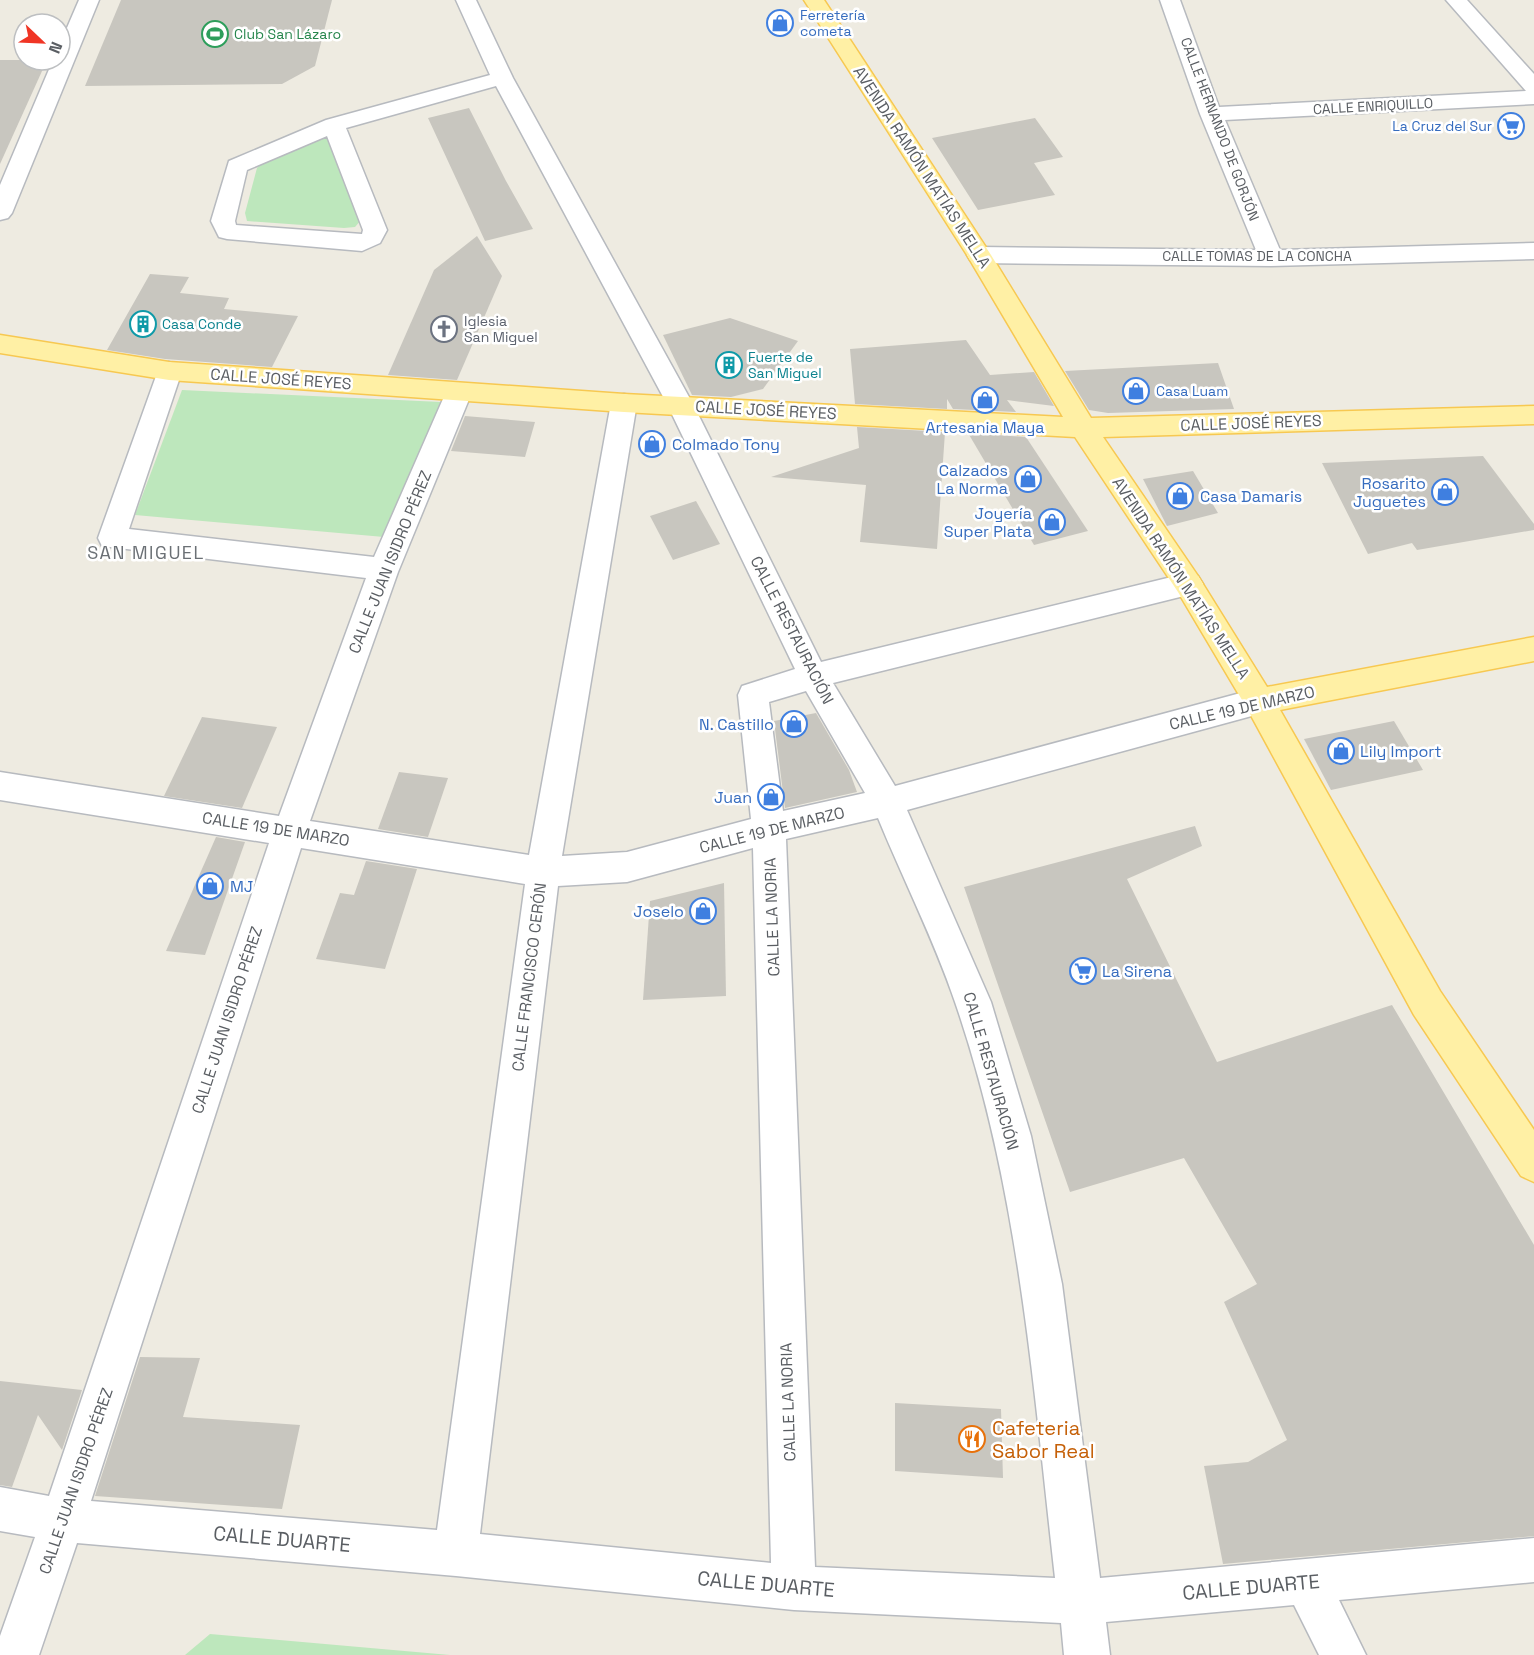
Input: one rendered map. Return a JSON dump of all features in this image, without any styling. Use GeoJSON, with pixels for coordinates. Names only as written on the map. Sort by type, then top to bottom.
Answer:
{"type":"FeatureCollection","features":[{"type":"Feature","properties":{"kind":"main road","name":"AVENIDA RAMÓN MATÍAS MELLA"},"geometry":{"type":"LineString","coordinates":[[814,0],[979,255],[1083,428],[1188,584],[1259,701],[1427,1004],[1534,1163]]}},
{"type":"Feature","properties":{"kind":"main road","name":"CALLE JOSÉ REYES"},"geometry":{"type":"LineString","coordinates":[[0,344],[168,371],[681,406],[1083,428],[1534,416]]}},
{"type":"Feature","properties":{"kind":"main road","name":"CALLE 19 DE MARZO"},"geometry":{"type":"LineString","coordinates":[[1259,701],[1534,649]]}},
{"type":"Feature","properties":{"kind":"street"},"geometry":{"type":"LineString","coordinates":[[0,213],[89,0]]}},
{"type":"Feature","properties":{"kind":"street"},"geometry":{"type":"LineString","coordinates":[[466,0],[502,78],[681,406]]}},
{"type":"Feature","properties":{"kind":"street","name":"CALLE HERNANDO DE GORJÓN"},"geometry":{"type":"LineString","coordinates":[[1170,0],[1211,114],[1271,258]]}},
{"type":"Feature","properties":{"kind":"street"},"geometry":{"type":"LineString","coordinates":[[1456,0],[1534,87]]}},
{"type":"Feature","properties":{"kind":"street"},"geometry":{"type":"LineString","coordinates":[[334,125],[375,230],[372,238],[362,243],[227,232],[223,221],[237,166],[334,125],[502,78]]}},
{"type":"Feature","properties":{"kind":"street","name":"CALLE ENRIQUILLO"},"geometry":{"type":"LineString","coordinates":[[1211,114],[1534,98]]}},
{"type":"Feature","properties":{"kind":"street","name":"CALLE TOMAS DE LA CONCHA"},"geometry":{"type":"LineString","coordinates":[[979,255],[1271,258],[1534,251]]}},
{"type":"Feature","properties":{"kind":"street"},"geometry":{"type":"LineString","coordinates":[[168,371],[112,538],[384,569]]}},
{"type":"Feature","properties":{"kind":"street","name":"CALLE JUAN ISIDRO PÉREZ"},"geometry":{"type":"LineString","coordinates":[[16,1655],[64,1520],[289,831],[384,569],[459,392]]}},
{"type":"Feature","properties":{"kind":"street","name":"CALLE FRANCISCO CERÓN"},"geometry":{"type":"LineString","coordinates":[[456,1554],[543,872],[624,402]]}},
{"type":"Feature","properties":{"kind":"street","name":"CALLE RESTAURACIÓN"},"geometry":{"type":"LineString","coordinates":[[681,406],[813,676],[887,802],[973,1002],[1012,1136],[1042,1284],[1087,1655]]}},
{"type":"Feature","properties":{"kind":"street","name":"CALLE LA NORIA"},"geometry":{"type":"LineString","coordinates":[[794,1588],[769,829],[753,696],[813,676],[1188,584]]}},
{"type":"Feature","properties":{"kind":"street","name":"CALLE 19 DE MARZO"},"geometry":{"type":"LineString","coordinates":[[0,786],[543,872],[627,867],[769,829],[887,802],[1259,701]]}},
{"type":"Feature","properties":{"kind":"street","name":"CALLE DUARTE"},"geometry":{"type":"LineString","coordinates":[[0,1509],[64,1520],[456,1554],[794,1588],[1082,1602],[1534,1560]]}},
{"type":"Feature","properties":{"kind":"street"},"geometry":{"type":"LineString","coordinates":[[1306,1582],[1343,1655]]}},
{"type":"Feature","properties":{"kind":"green space"},"geometry":{"type":"Polygon","coordinates":[[[329,136],[362,219],[355,227],[247,221],[245,213],[257,168],[267,158],[314,139],[329,136]]]}},
{"type":"Feature","properties":{"kind":"green space"},"geometry":{"type":"Polygon","coordinates":[[[182,390],[441,402],[384,537],[135,515],[182,390]]]}},
{"type":"Feature","properties":{"kind":"green space"},"geometry":{"type":"Polygon","coordinates":[[[210,1634],[450,1655],[185,1655],[210,1634]]]}},
{"type":"Feature","properties":{"kind":"building","name":"Club San Lázaro"},"geometry":{"type":"Polygon","coordinates":[[[121,0],[332,0],[315,66],[282,84],[85,86],[121,0]]]}},
{"type":"Feature","properties":{"kind":"building"},"geometry":{"type":"Polygon","coordinates":[[[0,60],[12,60],[12,72],[42,72],[0,164],[0,60]]]}},
{"type":"Feature","properties":{"kind":"building"},"geometry":{"type":"Polygon","coordinates":[[[469,108],[533,229],[485,241],[428,118],[469,108]]]}},
{"type":"Feature","properties":{"kind":"building"},"geometry":{"type":"Polygon","coordinates":[[[1035,118],[1063,157],[1034,163],[1055,195],[978,210],[932,138],[1035,118]]]}},
{"type":"Feature","properties":{"kind":"building","name":"Iglesia San Miguel"},"geometry":{"type":"Polygon","coordinates":[[[477,236],[502,276],[457,380],[388,375],[434,270],[477,236]]]}},
{"type":"Feature","properties":{"kind":"building"},"geometry":{"type":"Polygon","coordinates":[[[150,274],[189,277],[180,293],[229,298],[224,309],[298,316],[272,367],[165,359],[107,350],[150,274]]]}},
{"type":"Feature","properties":{"kind":"building","name":"Fuerte de San Miguel"},"geometry":{"type":"Polygon","coordinates":[[[730,318],[798,341],[763,389],[731,397],[692,395],[663,335],[730,318]]]}},
{"type":"Feature","properties":{"kind":"building"},"geometry":{"type":"Polygon","coordinates":[[[966,340],[990,375],[1034,372],[1054,406],[1007,400],[1016,412],[953,409],[947,399],[947,409],[855,404],[850,349],[966,340]]]}},
{"type":"Feature","properties":{"kind":"building","name":"Casa Luam"},"geometry":{"type":"Polygon","coordinates":[[[1218,363],[1234,409],[1108,413],[1089,410],[1065,371],[1218,363]]]}},
{"type":"Feature","properties":{"kind":"building"},"geometry":{"type":"Polygon","coordinates":[[[465,416],[535,422],[525,457],[451,451],[465,416]]]}},
{"type":"Feature","properties":{"kind":"building"},"geometry":{"type":"Polygon","coordinates":[[[857,427],[945,432],[937,549],[860,542],[866,485],[771,477],[859,448],[857,427]]]}},
{"type":"Feature","properties":{"kind":"building"},"geometry":{"type":"Polygon","coordinates":[[[968,433],[1026,437],[1088,531],[1034,545],[968,433]]]}},
{"type":"Feature","properties":{"kind":"building","name":"Rosarito Juguetes"},"geometry":{"type":"Polygon","coordinates":[[[1483,456],[1534,524],[1534,530],[1417,550],[1412,543],[1368,554],[1322,463],[1483,456]]]}},
{"type":"Feature","properties":{"kind":"building","name":"Casa Damaris"},"geometry":{"type":"Polygon","coordinates":[[[1193,471],[1218,513],[1167,526],[1143,479],[1193,471]]]}},
{"type":"Feature","properties":{"kind":"building"},"geometry":{"type":"Polygon","coordinates":[[[696,501],[720,544],[673,560],[650,516],[696,501]]]}},
{"type":"Feature","properties":{"kind":"building"},"geometry":{"type":"Polygon","coordinates":[[[816,713],[849,770],[857,792],[785,808],[774,721],[816,713]]]}},
{"type":"Feature","properties":{"kind":"building"},"geometry":{"type":"Polygon","coordinates":[[[202,717],[277,727],[242,808],[164,796],[202,717]]]}},
{"type":"Feature","properties":{"kind":"building"},"geometry":{"type":"Polygon","coordinates":[[[1394,721],[1423,770],[1331,790],[1304,739],[1394,721]]]}},
{"type":"Feature","properties":{"kind":"building"},"geometry":{"type":"Polygon","coordinates":[[[399,772],[448,778],[428,837],[378,829],[399,772]]]}},
{"type":"Feature","properties":{"kind":"building"},"geometry":{"type":"Polygon","coordinates":[[[1195,826],[1202,846],[1127,879],[1217,1062],[1392,1005],[1534,1245],[1534,1536],[1223,1564],[1204,1466],[1248,1462],[1287,1440],[1224,1302],[1257,1284],[1184,1158],[1070,1192],[964,887],[1195,826]]]}},
{"type":"Feature","properties":{"kind":"building"},"geometry":{"type":"Polygon","coordinates":[[[216,837],[245,842],[205,955],[166,951],[216,837]]]}},
{"type":"Feature","properties":{"kind":"building"},"geometry":{"type":"Polygon","coordinates":[[[366,861],[417,869],[385,969],[316,959],[340,893],[354,895],[366,861]]]}},
{"type":"Feature","properties":{"kind":"building"},"geometry":{"type":"Polygon","coordinates":[[[724,883],[726,996],[643,1000],[650,901],[724,883]]]}},
{"type":"Feature","properties":{"kind":"building"},"geometry":{"type":"Polygon","coordinates":[[[140,1357],[200,1358],[183,1417],[300,1425],[282,1509],[95,1496],[140,1357]]]}},
{"type":"Feature","properties":{"kind":"building"},"geometry":{"type":"Polygon","coordinates":[[[0,1381],[82,1390],[62,1450],[38,1415],[12,1487],[0,1485],[0,1381]]]}},
{"type":"Feature","properties":{"kind":"building"},"geometry":{"type":"Polygon","coordinates":[[[895,1403],[1001,1409],[1003,1478],[895,1471],[895,1403]]]}},
{"type":"Feature","properties":{"kind":"place","name":"Ferretería cometa"},"geometry":{"type":"Point","coordinates":[780,23]}},
{"type":"Feature","properties":{"kind":"place","name":"Club San Lázaro"},"geometry":{"type":"Point","coordinates":[215,34]}},
{"type":"Feature","properties":{"kind":"place","name":"La Cruz del Sur"},"geometry":{"type":"Point","coordinates":[1511,126]}},
{"type":"Feature","properties":{"kind":"place","name":"Casa Conde"},"geometry":{"type":"Point","coordinates":[143,324]}},
{"type":"Feature","properties":{"kind":"place","name":"Iglesia San Miguel"},"geometry":{"type":"Point","coordinates":[444,329]}},
{"type":"Feature","properties":{"kind":"place","name":"Fuerte de San Miguel"},"geometry":{"type":"Point","coordinates":[729,365]}},
{"type":"Feature","properties":{"kind":"place","name":"Casa Luam"},"geometry":{"type":"Point","coordinates":[1136,391]}},
{"type":"Feature","properties":{"kind":"place","name":"Artesania Maya"},"geometry":{"type":"Point","coordinates":[985,400]}},
{"type":"Feature","properties":{"kind":"place","name":"Colmado Tony"},"geometry":{"type":"Point","coordinates":[652,444]}},
{"type":"Feature","properties":{"kind":"place","name":"Calzados La Norma"},"geometry":{"type":"Point","coordinates":[1028,479]}},
{"type":"Feature","properties":{"kind":"place","name":"Rosarito Juguetes"},"geometry":{"type":"Point","coordinates":[1445,492]}},
{"type":"Feature","properties":{"kind":"place","name":"Casa Damaris"},"geometry":{"type":"Point","coordinates":[1180,496]}},
{"type":"Feature","properties":{"kind":"place","name":"Joyería Super Plata"},"geometry":{"type":"Point","coordinates":[1052,522]}},
{"type":"Feature","properties":{"kind":"place","name":"N. Castillo"},"geometry":{"type":"Point","coordinates":[794,724]}},
{"type":"Feature","properties":{"kind":"place","name":"Lily Import"},"geometry":{"type":"Point","coordinates":[1341,751]}},
{"type":"Feature","properties":{"kind":"place","name":"Juan"},"geometry":{"type":"Point","coordinates":[771,797]}},
{"type":"Feature","properties":{"kind":"place","name":"MJ"},"geometry":{"type":"Point","coordinates":[210,886]}},
{"type":"Feature","properties":{"kind":"place","name":"Joselo"},"geometry":{"type":"Point","coordinates":[703,911]}},
{"type":"Feature","properties":{"kind":"place","name":"La Sirena"},"geometry":{"type":"Point","coordinates":[1083,971]}},
{"type":"Feature","properties":{"kind":"place","name":"Cafeteria Sabor Real"},"geometry":{"type":"Point","coordinates":[972,1439]}},
{"type":"Feature","properties":{"kind":"district","name":"SAN MIGUEL"},"geometry":{"type":"Point","coordinates":[146,552]}}]}
